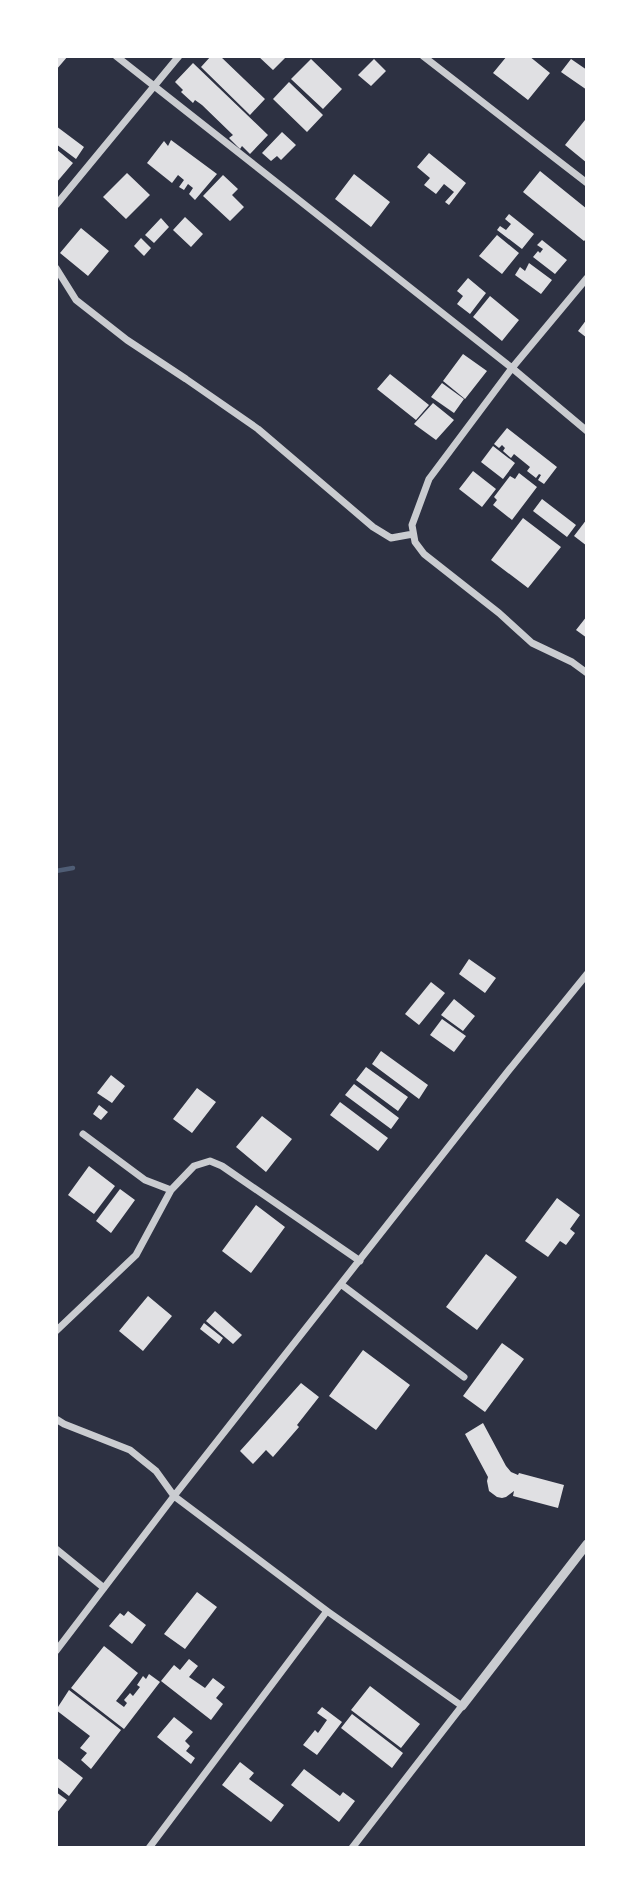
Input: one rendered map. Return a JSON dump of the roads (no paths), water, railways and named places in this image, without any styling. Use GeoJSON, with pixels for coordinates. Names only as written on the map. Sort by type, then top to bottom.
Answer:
{"type":"FeatureCollection","features":[{"type":"Feature","properties":{"kind":"street"},"geometry":{"type":"LineString","coordinates":[[116,56],[512,368],[587,431]]}},
{"type":"Feature","properties":{"kind":"street"},"geometry":{"type":"LineString","coordinates":[[56,205],[179,56]]}},
{"type":"Feature","properties":{"kind":"street"},"geometry":{"type":"LineString","coordinates":[[423,56],[587,183]]}},
{"type":"Feature","properties":{"kind":"street"},"geometry":{"type":"LineString","coordinates":[[56,268],[76,300],[127,340],[258,429],[373,527],[391,538],[413,534]]}},
{"type":"Feature","properties":{"kind":"street"},"geometry":{"type":"LineString","coordinates":[[587,278],[512,368],[429,480],[412,525],[415,542],[424,554],[499,613],[532,643],[572,662],[587,673]]}},
{"type":"Feature","properties":{"kind":"street"},"geometry":{"type":"LineString","coordinates":[[57,1647],[587,974]]}},
{"type":"Feature","properties":{"kind":"street"},"geometry":{"type":"LineString","coordinates":[[83,1133],[145,1180],[171,1190]]}},
{"type":"Feature","properties":{"kind":"street"},"geometry":{"type":"LineString","coordinates":[[56,1332],[136,1255],[171,1190],[194,1166],[210,1161],[222,1166],[360,1261]]}},
{"type":"Feature","properties":{"kind":"street"},"geometry":{"type":"LineString","coordinates":[[342,1285],[464,1377]]}},
{"type":"Feature","properties":{"kind":"street"},"geometry":{"type":"LineString","coordinates":[[56,1419],[130,1450],[156,1471],[174,1496],[327,1611],[462,1706]]}},
{"type":"Feature","properties":{"kind":"street"},"geometry":{"type":"LineString","coordinates":[[352,1848],[587,1544]]}},
{"type":"Feature","properties":{"kind":"street"},"geometry":{"type":"LineString","coordinates":[[56,1549],[104,1588]]}},
{"type":"Feature","properties":{"kind":"street"},"geometry":{"type":"LineString","coordinates":[[149,1848],[327,1611]]}},
{"type":"Feature","properties":{"kind":"waterway"},"geometry":{"type":"LineString","coordinates":[[56,871],[73,868]]}}]}
